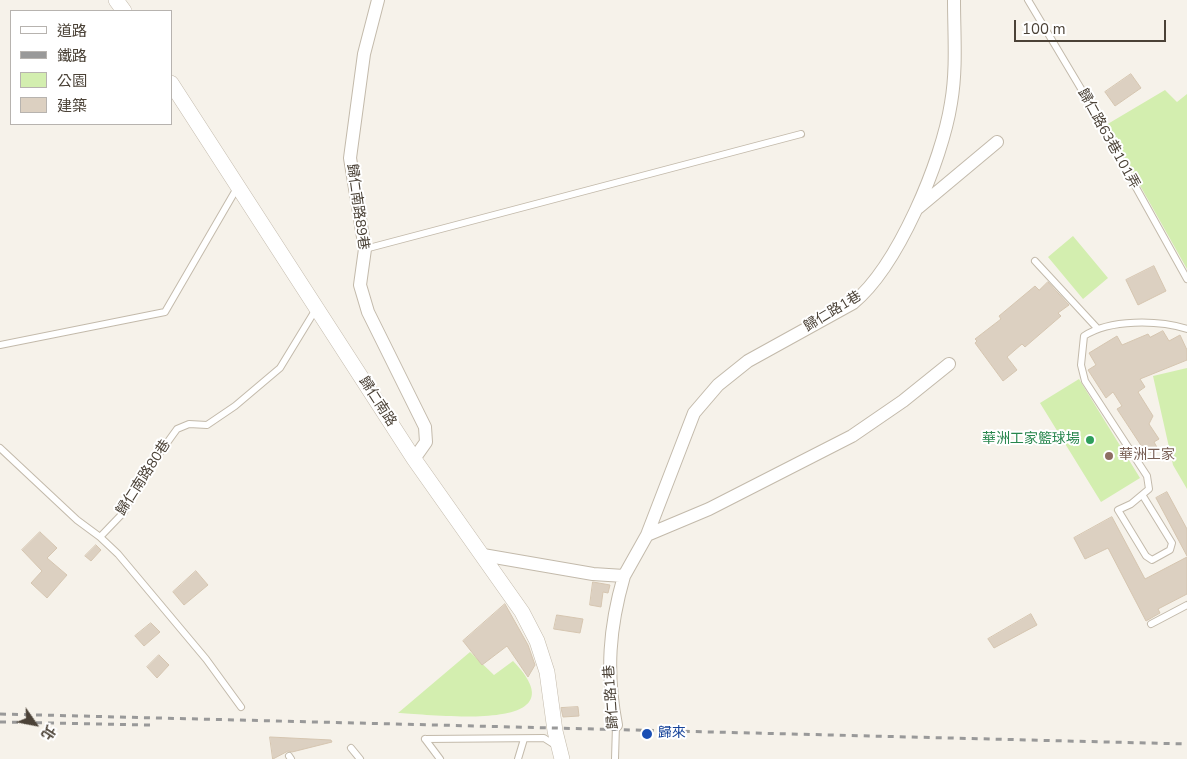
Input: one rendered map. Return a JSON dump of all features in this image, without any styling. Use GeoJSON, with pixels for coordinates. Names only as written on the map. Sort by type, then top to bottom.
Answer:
{"type":"FeatureCollection","features":[{"type":"Feature","properties":{"kind":"street","name":"歸仁南路89巷"},"geometry":{"type":"LineString","coordinates":[[378,0],[364,54],[350,158],[365,249],[360,285],[368,312],[425,427],[426,442],[414,459]]}},
{"type":"Feature","properties":{"kind":"street","name":"歸仁路1巷"},"geometry":{"type":"LineString","coordinates":[[616,725],[610,693],[608,659],[616,605],[624,576],[647,535],[694,413],[718,385],[748,361],[853,302],[867,291],[886,267],[937,162],[952,103],[956,42],[954,0]]}},
{"type":"Feature","properties":{"kind":"street","name":"歸仁南路"},"geometry":{"type":"LineString","coordinates":[[172,85],[414,459],[484,555],[522,612],[536,640],[547,672],[560,753]]}},
{"type":"Feature","properties":{"kind":"street"},"geometry":{"type":"LineString","coordinates":[[915,210],[997,142]]}},
{"type":"Feature","properties":{"kind":"street"},"geometry":{"type":"LineString","coordinates":[[647,535],[709,509],[852,436],[949,364]]}},
{"type":"Feature","properties":{"kind":"street"},"geometry":{"type":"LineString","coordinates":[[484,555],[593,574],[624,576]]}},
{"type":"Feature","properties":{"kind":"lane","name":"歸仁路63巷101弄"},"geometry":{"type":"LineString","coordinates":[[1028,0],[1080,87],[1187,279]]}},
{"type":"Feature","properties":{"kind":"lane"},"geometry":{"type":"LineString","coordinates":[[365,249],[801,134]]}},
{"type":"Feature","properties":{"kind":"lane"},"geometry":{"type":"LineString","coordinates":[[0,345],[165,312],[238,185]]}},
{"type":"Feature","properties":{"kind":"lane"},"geometry":{"type":"LineString","coordinates":[[1035,261],[1097,328]]}},
{"type":"Feature","properties":{"kind":"lane","name":"歸仁南路80巷"},"geometry":{"type":"LineString","coordinates":[[100,537],[124,512],[141,479],[177,429],[189,424],[207,425],[235,406],[280,368],[317,308]]}},
{"type":"Feature","properties":{"kind":"lane"},"geometry":{"type":"LineString","coordinates":[[1143,496],[1172,543],[1170,550],[1152,560],[1146,556],[1118,510],[1143,496],[1149,489],[1147,476],[1085,381],[1081,365],[1084,336],[1097,328],[1119,323],[1177,326],[1187,329]]}},
{"type":"Feature","properties":{"kind":"lane"},"geometry":{"type":"LineString","coordinates":[[0,448],[77,520],[100,537],[151,592],[241,707]]}},
{"type":"Feature","properties":{"kind":"lane"},"geometry":{"type":"LineString","coordinates":[[1151,624],[1187,605]]}},
{"type":"Feature","properties":{"kind":"lane","name":"歸仁路1巷"},"geometry":{"type":"LineString","coordinates":[[615,759],[616,725]]}},
{"type":"Feature","properties":{"kind":"lane"},"geometry":{"type":"LineString","coordinates":[[440,759],[425,739],[544,738],[560,753]]}},
{"type":"Feature","properties":{"kind":"lane"},"geometry":{"type":"LineString","coordinates":[[518,759],[524,739]]}},
{"type":"Feature","properties":{"kind":"lane"},"geometry":{"type":"LineString","coordinates":[[351,748],[360,759]]}},
{"type":"Feature","properties":{"kind":"green space"},"geometry":{"type":"Polygon","coordinates":[[[1165,90],[1177,102],[1187,94],[1187,269],[1106,125],[1165,90]]]}},
{"type":"Feature","properties":{"kind":"green space"},"geometry":{"type":"Polygon","coordinates":[[[1073,236],[1108,278],[1083,299],[1048,257],[1073,236]]]}},
{"type":"Feature","properties":{"kind":"green space"},"geometry":{"type":"Polygon","coordinates":[[[1187,368],[1187,489],[1173,465],[1153,376],[1187,368]]]}},
{"type":"Feature","properties":{"kind":"green space","name":"華洲工家籃球場"},"geometry":{"type":"Polygon","coordinates":[[[1079,379],[1140,478],[1101,502],[1040,403],[1079,379]]]}},
{"type":"Feature","properties":{"kind":"green space"},"geometry":{"type":"Polygon","coordinates":[[[470,652],[494,675],[513,661],[530,685],[530,700],[517,710],[495,715],[440,716],[398,713],[470,652]]]}},
{"type":"Feature","properties":{"kind":"building"},"geometry":{"type":"Polygon","coordinates":[[[1131,74],[1141,88],[1115,106],[1105,92],[1131,74]]]}},
{"type":"Feature","properties":{"kind":"building"},"geometry":{"type":"Polygon","coordinates":[[[1154,266],[1166,291],[1138,305],[1126,280],[1154,266]]]}},
{"type":"Feature","properties":{"kind":"building"},"geometry":{"type":"Polygon","coordinates":[[[1048,282],[1069,305],[1058,313],[1061,316],[1025,347],[1022,344],[1007,357],[1017,370],[1003,381],[975,343],[977,341],[975,339],[1001,319],[999,316],[1035,286],[1039,290],[1048,282]]]}},
{"type":"Feature","properties":{"kind":"building"},"geometry":{"type":"Polygon","coordinates":[[[1163,331],[1169,341],[1180,335],[1187,350],[1187,360],[1140,379],[1145,387],[1138,392],[1153,416],[1149,424],[1159,439],[1154,442],[1158,449],[1151,453],[1148,447],[1144,450],[1117,409],[1122,406],[1113,392],[1106,398],[1088,370],[1096,365],[1089,353],[1117,336],[1122,345],[1148,334],[1150,337],[1163,331]]]}},
{"type":"Feature","properties":{"kind":"building"},"geometry":{"type":"Polygon","coordinates":[[[1167,492],[1187,529],[1187,556],[1156,498],[1167,492]]]}},
{"type":"Feature","properties":{"kind":"building"},"geometry":{"type":"Polygon","coordinates":[[[1112,517],[1145,579],[1187,557],[1187,594],[1158,609],[1160,613],[1146,621],[1108,548],[1085,559],[1074,538],[1112,517]]]}},
{"type":"Feature","properties":{"kind":"building"},"geometry":{"type":"Polygon","coordinates":[[[40,532],[57,548],[47,558],[67,575],[47,598],[31,583],[42,571],[22,550],[40,532]]]}},
{"type":"Feature","properties":{"kind":"building"},"geometry":{"type":"Polygon","coordinates":[[[96,545],[101,550],[91,561],[85,556],[96,545]]]}},
{"type":"Feature","properties":{"kind":"building"},"geometry":{"type":"Polygon","coordinates":[[[196,571],[208,585],[184,605],[173,592],[196,571]]]}},
{"type":"Feature","properties":{"kind":"building"},"geometry":{"type":"Polygon","coordinates":[[[593,582],[610,585],[608,593],[603,592],[601,607],[590,605],[593,582]]]}},
{"type":"Feature","properties":{"kind":"building"},"geometry":{"type":"Polygon","coordinates":[[[505,604],[528,645],[535,665],[528,677],[507,646],[482,665],[463,641],[505,604]]]}},
{"type":"Feature","properties":{"kind":"building"},"geometry":{"type":"Polygon","coordinates":[[[1031,614],[1037,625],[994,648],[988,639],[1031,614]]]}},
{"type":"Feature","properties":{"kind":"building"},"geometry":{"type":"Polygon","coordinates":[[[557,615],[583,619],[580,633],[554,629],[557,615]]]}},
{"type":"Feature","properties":{"kind":"building"},"geometry":{"type":"Polygon","coordinates":[[[151,623],[160,632],[144,646],[135,636],[151,623]]]}},
{"type":"Feature","properties":{"kind":"building"},"geometry":{"type":"Polygon","coordinates":[[[159,655],[169,665],[157,678],[147,667],[159,655]]]}},
{"type":"Feature","properties":{"kind":"building"},"geometry":{"type":"Polygon","coordinates":[[[578,707],[579,716],[563,717],[561,708],[578,707]]]}},
{"type":"Feature","properties":{"kind":"building"},"geometry":{"type":"Polygon","coordinates":[[[270,737],[331,740],[332,742],[292,752],[288,751],[273,759],[270,737]]]}},
{"type":"Feature","properties":{"kind":"railway"},"geometry":{"type":"LineString","coordinates":[[0,714],[1187,744]]}},
{"type":"Feature","properties":{"kind":"railway"},"geometry":{"type":"LineString","coordinates":[[0,722],[150,725]]}},
{"type":"Feature","properties":{"kind":"place","name":"華洲工家籃球場"},"geometry":{"type":"Point","coordinates":[1090,440]}},
{"type":"Feature","properties":{"kind":"place","name":"華洲工家"},"geometry":{"type":"Point","coordinates":[1109,456]}},
{"type":"Feature","properties":{"kind":"place","name":"歸來"},"geometry":{"type":"Point","coordinates":[647,734]}}]}
